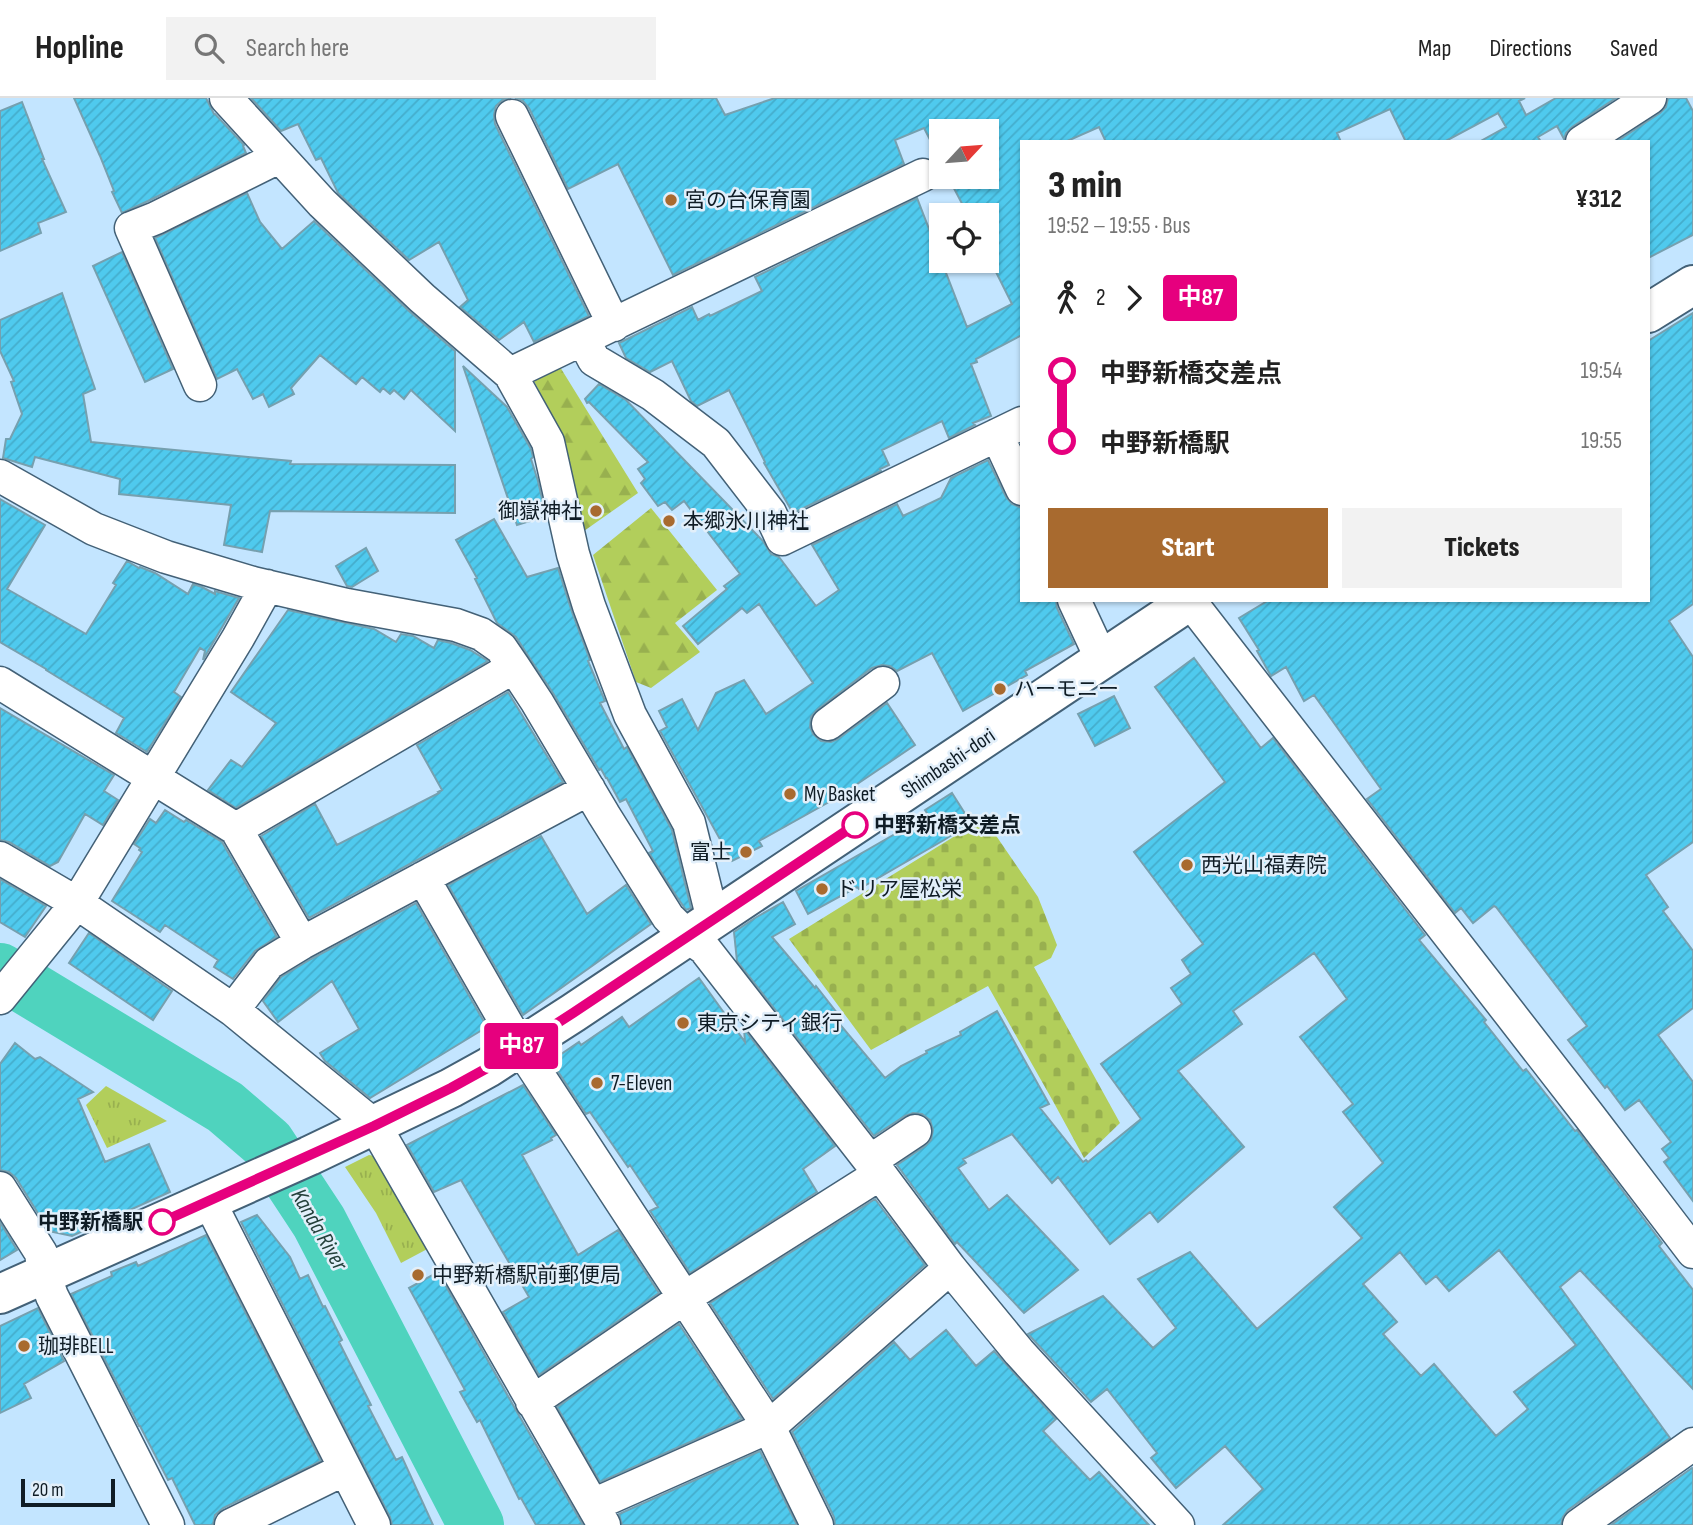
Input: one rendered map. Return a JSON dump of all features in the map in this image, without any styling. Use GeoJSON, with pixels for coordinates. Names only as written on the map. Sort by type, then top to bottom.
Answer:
{"type":"FeatureCollection","features":[{"type":"Feature","properties":{"kind":"street"},"geometry":{"type":"LineString","coordinates":[[226,98],[322,203],[422,298],[510,374],[548,442],[573,554],[589,606],[630,715],[689,823],[704,948],[950,1268],[1019,1353],[1178,1525]]}},
{"type":"Feature","properties":{"kind":"street"},"geometry":{"type":"LineString","coordinates":[[1585,140],[1650,98]]}},
{"type":"Feature","properties":{"kind":"street"},"geometry":{"type":"LineString","coordinates":[[512,116],[614,325]]}},
{"type":"Feature","properties":{"kind":"street"},"geometry":{"type":"LineString","coordinates":[[200,385],[131,228],[279,157]]}},
{"type":"Feature","properties":{"kind":"street"},"geometry":{"type":"LineString","coordinates":[[510,374],[923,175]]}},
{"type":"Feature","properties":{"kind":"street"},"geometry":{"type":"LineString","coordinates":[[1650,312],[1693,285]]}},
{"type":"Feature","properties":{"kind":"street"},"geometry":{"type":"LineString","coordinates":[[583,339],[594,360],[653,395],[716,443],[770,513],[782,539],[1009,429],[1020,480]]}},
{"type":"Feature","properties":{"kind":"street"},"geometry":{"type":"LineString","coordinates":[[0,476],[94,529],[166,557],[267,586],[347,605],[456,625],[481,634],[501,648],[514,667],[668,917],[701,928]]}},
{"type":"Feature","properties":{"kind":"street"},"geometry":{"type":"LineString","coordinates":[[0,999],[76,903],[267,586]]}},
{"type":"Feature","properties":{"kind":"street"},"geometry":{"type":"LineString","coordinates":[[1075,602],[1102,660]]}},
{"type":"Feature","properties":{"kind":"street","name":"Shimbashi-dori"},"geometry":{"type":"LineString","coordinates":[[0,1294],[374,1126],[489,1067],[1189,602]]}},
{"type":"Feature","properties":{"kind":"street"},"geometry":{"type":"LineString","coordinates":[[1191,602],[1693,1252]]}},
{"type":"Feature","properties":{"kind":"street"},"geometry":{"type":"LineString","coordinates":[[236,829],[514,667]]}},
{"type":"Feature","properties":{"kind":"street"},"geometry":{"type":"LineString","coordinates":[[0,682],[236,829],[302,943]]}},
{"type":"Feature","properties":{"kind":"street"},"geometry":{"type":"LineString","coordinates":[[828,724],[883,683]]}},
{"type":"Feature","properties":{"kind":"street"},"geometry":{"type":"LineString","coordinates":[[233,1010],[270,963],[302,943],[589,789]]}},
{"type":"Feature","properties":{"kind":"street"},"geometry":{"type":"LineString","coordinates":[[0,858],[76,903],[233,1010],[374,1126],[599,1515],[769,1427],[950,1268]]}},
{"type":"Feature","properties":{"kind":"street"},"geometry":{"type":"LineString","coordinates":[[423,878],[520,1047],[769,1427],[817,1525]]}},
{"type":"Feature","properties":{"kind":"street"},"geometry":{"type":"LineString","coordinates":[[532,1402],[875,1168],[915,1131]]}},
{"type":"Feature","properties":{"kind":"street"},"geometry":{"type":"LineString","coordinates":[[0,1188],[41,1253],[44,1274],[52,1296],[168,1525]]}},
{"type":"Feature","properties":{"kind":"street"},"geometry":{"type":"LineString","coordinates":[[209,1201],[374,1525]]}},
{"type":"Feature","properties":{"kind":"street"},"geometry":{"type":"LineString","coordinates":[[1579,1525],[1693,1444]]}},
{"type":"Feature","properties":{"kind":"street"},"geometry":{"type":"LineString","coordinates":[[232,1525],[345,1469]]}},
{"type":"Feature","properties":{"kind":"green space"},"geometry":{"type":"Polygon","coordinates":[[[560,367],[638,493],[584,531],[564,439],[534,381],[560,367]]]}},
{"type":"Feature","properties":{"kind":"green space"},"geometry":{"type":"Polygon","coordinates":[[[651,508],[717,590],[675,623],[700,652],[651,688],[636,682],[593,555],[651,508]]]}},
{"type":"Feature","properties":{"kind":"green space"},"geometry":{"type":"Polygon","coordinates":[[[984,818],[1038,897],[1057,945],[1051,958],[1034,967],[1120,1123],[1084,1158],[988,986],[871,1050],[789,939],[984,818]]]}},
{"type":"Feature","properties":{"kind":"green space"},"geometry":{"type":"Polygon","coordinates":[[[106,1086],[167,1121],[107,1148],[86,1105],[106,1086]]]}},
{"type":"Feature","properties":{"kind":"green space"},"geometry":{"type":"Polygon","coordinates":[[[369,1155],[386,1158],[433,1246],[401,1263],[376,1213],[345,1167],[369,1155]]]}},
{"type":"Feature","properties":{"kind":"building"},"geometry":{"type":"Polygon","coordinates":[[[74,98],[206,98],[214,114],[244,145],[246,153],[122,213],[74,98]]]}},
{"type":"Feature","properties":{"kind":"building"},"geometry":{"type":"Polygon","coordinates":[[[251,98],[511,98],[496,106],[495,124],[589,316],[534,342],[524,322],[499,340],[460,307],[468,300],[439,242],[409,260],[338,193],[321,158],[316,160],[298,124],[281,131],[251,98]]]}},
{"type":"Feature","properties":{"kind":"building"},"geometry":{"type":"Polygon","coordinates":[[[515,98],[716,98],[725,115],[775,98],[1525,98],[1519,101],[1526,115],[1556,98],[1616,98],[1572,127],[1564,139],[1557,126],[1538,137],[1540,140],[1483,140],[1506,127],[1498,113],[1448,140],[1405,140],[1390,109],[1337,133],[1340,140],[1105,140],[1099,127],[1070,140],[1020,140],[1020,336],[971,364],[991,416],[973,423],[975,425],[949,438],[942,421],[882,450],[889,465],[880,469],[881,471],[793,513],[764,463],[729,390],[697,406],[691,401],[672,361],[650,372],[626,358],[619,343],[692,307],[698,320],[762,291],[755,277],[917,198],[929,229],[929,273],[946,273],[967,327],[1012,304],[996,273],[999,273],[999,203],[962,203],[954,189],[999,189],[999,119],[929,119],[929,138],[924,128],[895,140],[904,164],[673,275],[618,164],[568,189],[529,108],[523,101],[515,98]]]}},
{"type":"Feature","properties":{"kind":"building"},"geometry":{"type":"Polygon","coordinates":[[[1668,98],[1686,98],[1693,111],[1693,235],[1650,257],[1650,140],[1619,140],[1666,107],[1668,98]]]}},
{"type":"Feature","properties":{"kind":"building"},"geometry":{"type":"Polygon","coordinates":[[[22,102],[42,159],[66,212],[38,223],[41,233],[0,251],[0,111],[22,102]]]}},
{"type":"Feature","properties":{"kind":"building"},"geometry":{"type":"Polygon","coordinates":[[[247,193],[260,222],[282,249],[314,221],[455,351],[455,431],[411,390],[404,399],[394,390],[390,394],[383,388],[380,392],[362,377],[356,384],[320,355],[291,388],[294,394],[269,407],[263,394],[253,399],[237,369],[217,379],[155,238],[247,193]]]}},
{"type":"Feature","properties":{"kind":"building"},"geometry":{"type":"Polygon","coordinates":[[[122,252],[173,369],[145,382],[93,266],[122,252]]]}},
{"type":"Feature","properties":{"kind":"building"},"geometry":{"type":"Polygon","coordinates":[[[62,293],[95,389],[83,394],[91,442],[291,461],[290,464],[455,465],[455,513],[270,511],[262,552],[224,545],[231,505],[119,494],[120,479],[35,457],[32,467],[3,458],[6,439],[10,439],[22,414],[11,382],[14,381],[0,351],[0,320],[62,293]]]}},
{"type":"Feature","properties":{"kind":"building"},"geometry":{"type":"Polygon","coordinates":[[[1693,313],[1693,604],[1669,621],[1693,657],[1693,842],[1646,875],[1668,907],[1663,911],[1693,951],[1693,1008],[1658,1035],[1693,1082],[1693,1201],[1664,1162],[1669,1158],[1662,1149],[1671,1142],[1639,1100],[1625,1110],[1568,1040],[1587,1026],[1496,907],[1473,923],[1461,908],[1455,913],[1367,799],[1381,789],[1314,695],[1304,701],[1286,667],[1271,676],[1239,618],[1266,602],[1650,602],[1650,340],[1693,313]]]}},
{"type":"Feature","properties":{"kind":"building"},"geometry":{"type":"Polygon","coordinates":[[[463,366],[507,407],[531,449],[531,459],[546,516],[517,525],[463,366]]]}},
{"type":"Feature","properties":{"kind":"building"},"geometry":{"type":"Polygon","coordinates":[[[599,384],[626,400],[763,541],[771,554],[779,557],[816,606],[839,590],[812,545],[897,504],[903,516],[941,498],[951,478],[988,460],[1006,497],[1012,504],[1020,507],[1020,602],[1056,602],[1074,644],[1025,671],[1027,675],[963,711],[932,653],[897,671],[882,665],[872,668],[817,710],[811,717],[810,727],[813,734],[821,741],[831,742],[887,703],[915,745],[838,797],[759,841],[762,846],[732,861],[660,731],[667,727],[659,711],[682,699],[698,730],[716,693],[744,680],[766,714],[813,683],[759,604],[747,613],[742,608],[698,644],[683,626],[727,589],[724,586],[740,574],[684,501],[672,510],[665,502],[658,506],[641,483],[645,479],[638,469],[648,462],[585,399],[599,384]]]}},
{"type":"Feature","properties":{"kind":"building"},"geometry":{"type":"Polygon","coordinates":[[[0,499],[45,525],[7,589],[86,634],[116,585],[113,583],[127,561],[155,573],[188,594],[193,584],[215,594],[215,591],[239,598],[203,660],[205,651],[200,648],[174,692],[181,697],[147,752],[116,733],[124,718],[0,642],[0,499]]]}},
{"type":"Feature","properties":{"kind":"building"},"geometry":{"type":"Polygon","coordinates":[[[494,519],[527,577],[558,568],[590,660],[588,661],[605,701],[600,703],[672,830],[691,908],[686,910],[677,897],[649,853],[653,851],[626,799],[620,802],[516,637],[497,623],[456,540],[494,519]]]}},
{"type":"Feature","properties":{"kind":"building"},"geometry":{"type":"Polygon","coordinates":[[[366,548],[378,571],[352,587],[347,586],[336,566],[366,548]]]}},
{"type":"Feature","properties":{"kind":"building"},"geometry":{"type":"Polygon","coordinates":[[[288,610],[374,629],[396,642],[401,634],[413,636],[434,648],[438,640],[451,643],[488,661],[236,808],[208,790],[231,760],[242,767],[276,723],[231,692],[288,610]]]}},
{"type":"Feature","properties":{"kind":"building"},"geometry":{"type":"Polygon","coordinates":[[[1194,658],[1261,748],[1273,738],[1425,935],[1419,940],[1486,1020],[1484,1022],[1523,1071],[1526,1069],[1575,1131],[1577,1130],[1662,1243],[1659,1246],[1693,1290],[1693,1389],[1580,1270],[1560,1287],[1670,1438],[1568,1510],[1561,1525],[1223,1525],[1263,1489],[1225,1446],[1176,1488],[1151,1458],[1157,1453],[1107,1389],[1091,1402],[1028,1334],[1103,1296],[1153,1348],[1176,1328],[1138,1279],[1190,1252],[1257,1329],[1362,1238],[1334,1207],[1383,1163],[1343,1112],[1353,1104],[1300,1037],[1347,999],[1314,953],[1233,1011],[1242,1024],[1178,1071],[1244,1147],[1158,1222],[1150,1212],[1110,1244],[1058,1177],[1052,1183],[1012,1134],[963,1159],[966,1163],[958,1168],[989,1210],[1007,1195],[1078,1270],[1024,1313],[957,1242],[955,1244],[897,1165],[931,1140],[933,1130],[930,1120],[922,1114],[913,1113],[874,1136],[737,961],[734,932],[783,902],[795,924],[772,937],[815,988],[816,986],[841,1018],[837,1021],[885,1078],[901,1066],[927,1053],[926,1051],[961,1035],[960,1032],[997,1011],[1049,1104],[1040,1108],[1083,1162],[1088,1162],[1141,1119],[1101,1064],[1182,1004],[1171,988],[1191,974],[1182,960],[1203,944],[1134,852],[1225,782],[1155,687],[1194,658]],[[1499,1250],[1449,1291],[1436,1276],[1426,1284],[1400,1252],[1363,1284],[1397,1322],[1383,1334],[1421,1376],[1434,1364],[1496,1436],[1528,1409],[1514,1392],[1576,1345],[1499,1250]]]}},
{"type":"Feature","properties":{"kind":"building"},"geometry":{"type":"Polygon","coordinates":[[[508,692],[563,782],[309,918],[261,836],[315,804],[337,845],[439,793],[442,790],[417,745],[508,692]]]}},
{"type":"Feature","properties":{"kind":"building"},"geometry":{"type":"Polygon","coordinates":[[[1114,696],[1130,728],[1095,746],[1078,714],[1114,696]]]}},
{"type":"Feature","properties":{"kind":"building"},"geometry":{"type":"Polygon","coordinates":[[[0,708],[114,775],[104,791],[118,800],[103,825],[85,814],[58,862],[50,866],[9,842],[0,840],[0,708]]]}},
{"type":"Feature","properties":{"kind":"building"},"geometry":{"type":"Polygon","coordinates":[[[952,793],[971,823],[859,889],[857,887],[808,914],[796,891],[928,815],[925,810],[952,793]]]}},
{"type":"Feature","properties":{"kind":"building"},"geometry":{"type":"Polygon","coordinates":[[[165,810],[222,842],[277,937],[255,951],[233,979],[214,967],[218,960],[165,925],[160,932],[112,901],[142,852],[134,844],[150,819],[156,823],[165,810]]]}},
{"type":"Feature","properties":{"kind":"building"},"geometry":{"type":"Polygon","coordinates":[[[541,836],[587,914],[626,885],[651,924],[523,1015],[448,885],[541,836]]]}},
{"type":"Feature","properties":{"kind":"building"},"geometry":{"type":"Polygon","coordinates":[[[0,879],[46,906],[25,937],[0,922],[0,879]]]}},
{"type":"Feature","properties":{"kind":"building"},"geometry":{"type":"Polygon","coordinates":[[[416,903],[487,1027],[370,1098],[325,1061],[320,1053],[359,1029],[332,981],[278,1022],[263,1001],[281,977],[416,903]]]}},
{"type":"Feature","properties":{"kind":"building"},"geometry":{"type":"Polygon","coordinates":[[[89,933],[172,991],[153,1020],[69,963],[89,933]]]}},
{"type":"Feature","properties":{"kind":"building"},"geometry":{"type":"Polygon","coordinates":[[[699,978],[745,1042],[744,1029],[835,1146],[803,1169],[817,1192],[690,1273],[650,1211],[658,1207],[590,1112],[586,1114],[551,1061],[579,1042],[581,1045],[622,1017],[629,1027],[699,978]]]}},
{"type":"Feature","properties":{"kind":"building"},"geometry":{"type":"Polygon","coordinates":[[[15,1043],[35,1059],[40,1057],[93,1092],[78,1099],[105,1162],[149,1144],[170,1192],[72,1236],[49,1231],[16,1178],[9,1172],[0,1170],[0,1064],[15,1043]]]}},
{"type":"Feature","properties":{"kind":"building"},"geometry":{"type":"Polygon","coordinates":[[[523,1085],[556,1135],[552,1140],[522,1155],[578,1255],[618,1230],[659,1293],[539,1375],[503,1312],[529,1297],[461,1180],[434,1192],[407,1145],[523,1085]]]}},
{"type":"Feature","properties":{"kind":"building"},"geometry":{"type":"Polygon","coordinates":[[[875,1199],[925,1265],[773,1399],[710,1303],[875,1199]]]}},
{"type":"Feature","properties":{"kind":"building"},"geometry":{"type":"Polygon","coordinates":[[[257,1215],[290,1257],[300,1279],[308,1275],[342,1340],[339,1342],[371,1405],[368,1406],[396,1460],[402,1457],[433,1525],[392,1525],[241,1222],[257,1215]]]}},
{"type":"Feature","properties":{"kind":"building"},"geometry":{"type":"Polygon","coordinates":[[[0,1222],[17,1250],[0,1260],[0,1222]]]}},
{"type":"Feature","properties":{"kind":"building"},"geometry":{"type":"Polygon","coordinates":[[[206,1235],[321,1461],[223,1508],[215,1515],[213,1525],[195,1525],[172,1478],[168,1480],[139,1426],[71,1294],[112,1276],[111,1272],[136,1262],[138,1266],[206,1235]]]}},
{"type":"Feature","properties":{"kind":"building"},"geometry":{"type":"Polygon","coordinates":[[[438,1272],[583,1525],[536,1525],[521,1498],[519,1499],[480,1420],[477,1422],[460,1392],[465,1390],[409,1288],[438,1272]]]}},
{"type":"Feature","properties":{"kind":"building"},"geometry":{"type":"Polygon","coordinates":[[[38,1308],[64,1361],[24,1384],[31,1398],[0,1413],[0,1326],[38,1308]]]}},
{"type":"Feature","properties":{"kind":"building"},"geometry":{"type":"Polygon","coordinates":[[[679,1324],[742,1419],[600,1482],[557,1407],[679,1324]]]}},
{"type":"Feature","properties":{"kind":"building"},"geometry":{"type":"Polygon","coordinates":[[[946,1330],[976,1366],[994,1351],[1056,1419],[1043,1431],[1090,1480],[1099,1472],[1149,1525],[835,1525],[834,1517],[792,1432],[894,1342],[910,1360],[946,1330]]]}},
{"type":"Feature","properties":{"kind":"building"},"geometry":{"type":"Polygon","coordinates":[[[760,1451],[797,1525],[622,1525],[619,1514],[760,1451]]]}},
{"type":"Feature","properties":{"kind":"building"},"geometry":{"type":"Polygon","coordinates":[[[1692,1468],[1693,1525],[1611,1525],[1692,1468]]]}},
{"type":"Feature","properties":{"kind":"waterway","name":"Kanda River"},"geometry":{"type":"LineString","coordinates":[[0,971],[225,1107],[267,1143],[319,1222],[476,1525]]}},
{"type":"Feature","properties":{"kind":"bus line","name":"中87"},"geometry":{"type":"LineString","coordinates":[[162,1222],[374,1126],[489,1067],[855,825]]}},
{"type":"Feature","properties":{"kind":"place","name":"宮の台保育園"},"geometry":{"type":"Point","coordinates":[671,200]}},
{"type":"Feature","properties":{"kind":"place","name":"御嶽神社"},"geometry":{"type":"Point","coordinates":[596,511]}},
{"type":"Feature","properties":{"kind":"place","name":"本郷氷川神社"},"geometry":{"type":"Point","coordinates":[669,521]}},
{"type":"Feature","properties":{"kind":"place","name":"ハーモニー"},"geometry":{"type":"Point","coordinates":[1000,689]}},
{"type":"Feature","properties":{"kind":"place","name":"My Basket"},"geometry":{"type":"Point","coordinates":[790,794]}},
{"type":"Feature","properties":{"kind":"place","name":"中野新橋交差点"},"geometry":{"type":"Point","coordinates":[855,825]}},
{"type":"Feature","properties":{"kind":"place","name":"富士"},"geometry":{"type":"Point","coordinates":[746,852]}},
{"type":"Feature","properties":{"kind":"place","name":"西光山福寿院"},"geometry":{"type":"Point","coordinates":[1187,865]}},
{"type":"Feature","properties":{"kind":"place","name":"ドリア屋松栄"},"geometry":{"type":"Point","coordinates":[822,889]}},
{"type":"Feature","properties":{"kind":"place","name":"東京シティ銀行"},"geometry":{"type":"Point","coordinates":[683,1023]}},
{"type":"Feature","properties":{"kind":"place","name":"7-Eleven"},"geometry":{"type":"Point","coordinates":[597,1083]}},
{"type":"Feature","properties":{"kind":"place","name":"中野新橋駅"},"geometry":{"type":"Point","coordinates":[162,1222]}},
{"type":"Feature","properties":{"kind":"place","name":"中野新橋駅前郵便局"},"geometry":{"type":"Point","coordinates":[418,1275]}},
{"type":"Feature","properties":{"kind":"place","name":"珈琲BELL"},"geometry":{"type":"Point","coordinates":[24,1346]}}]}
